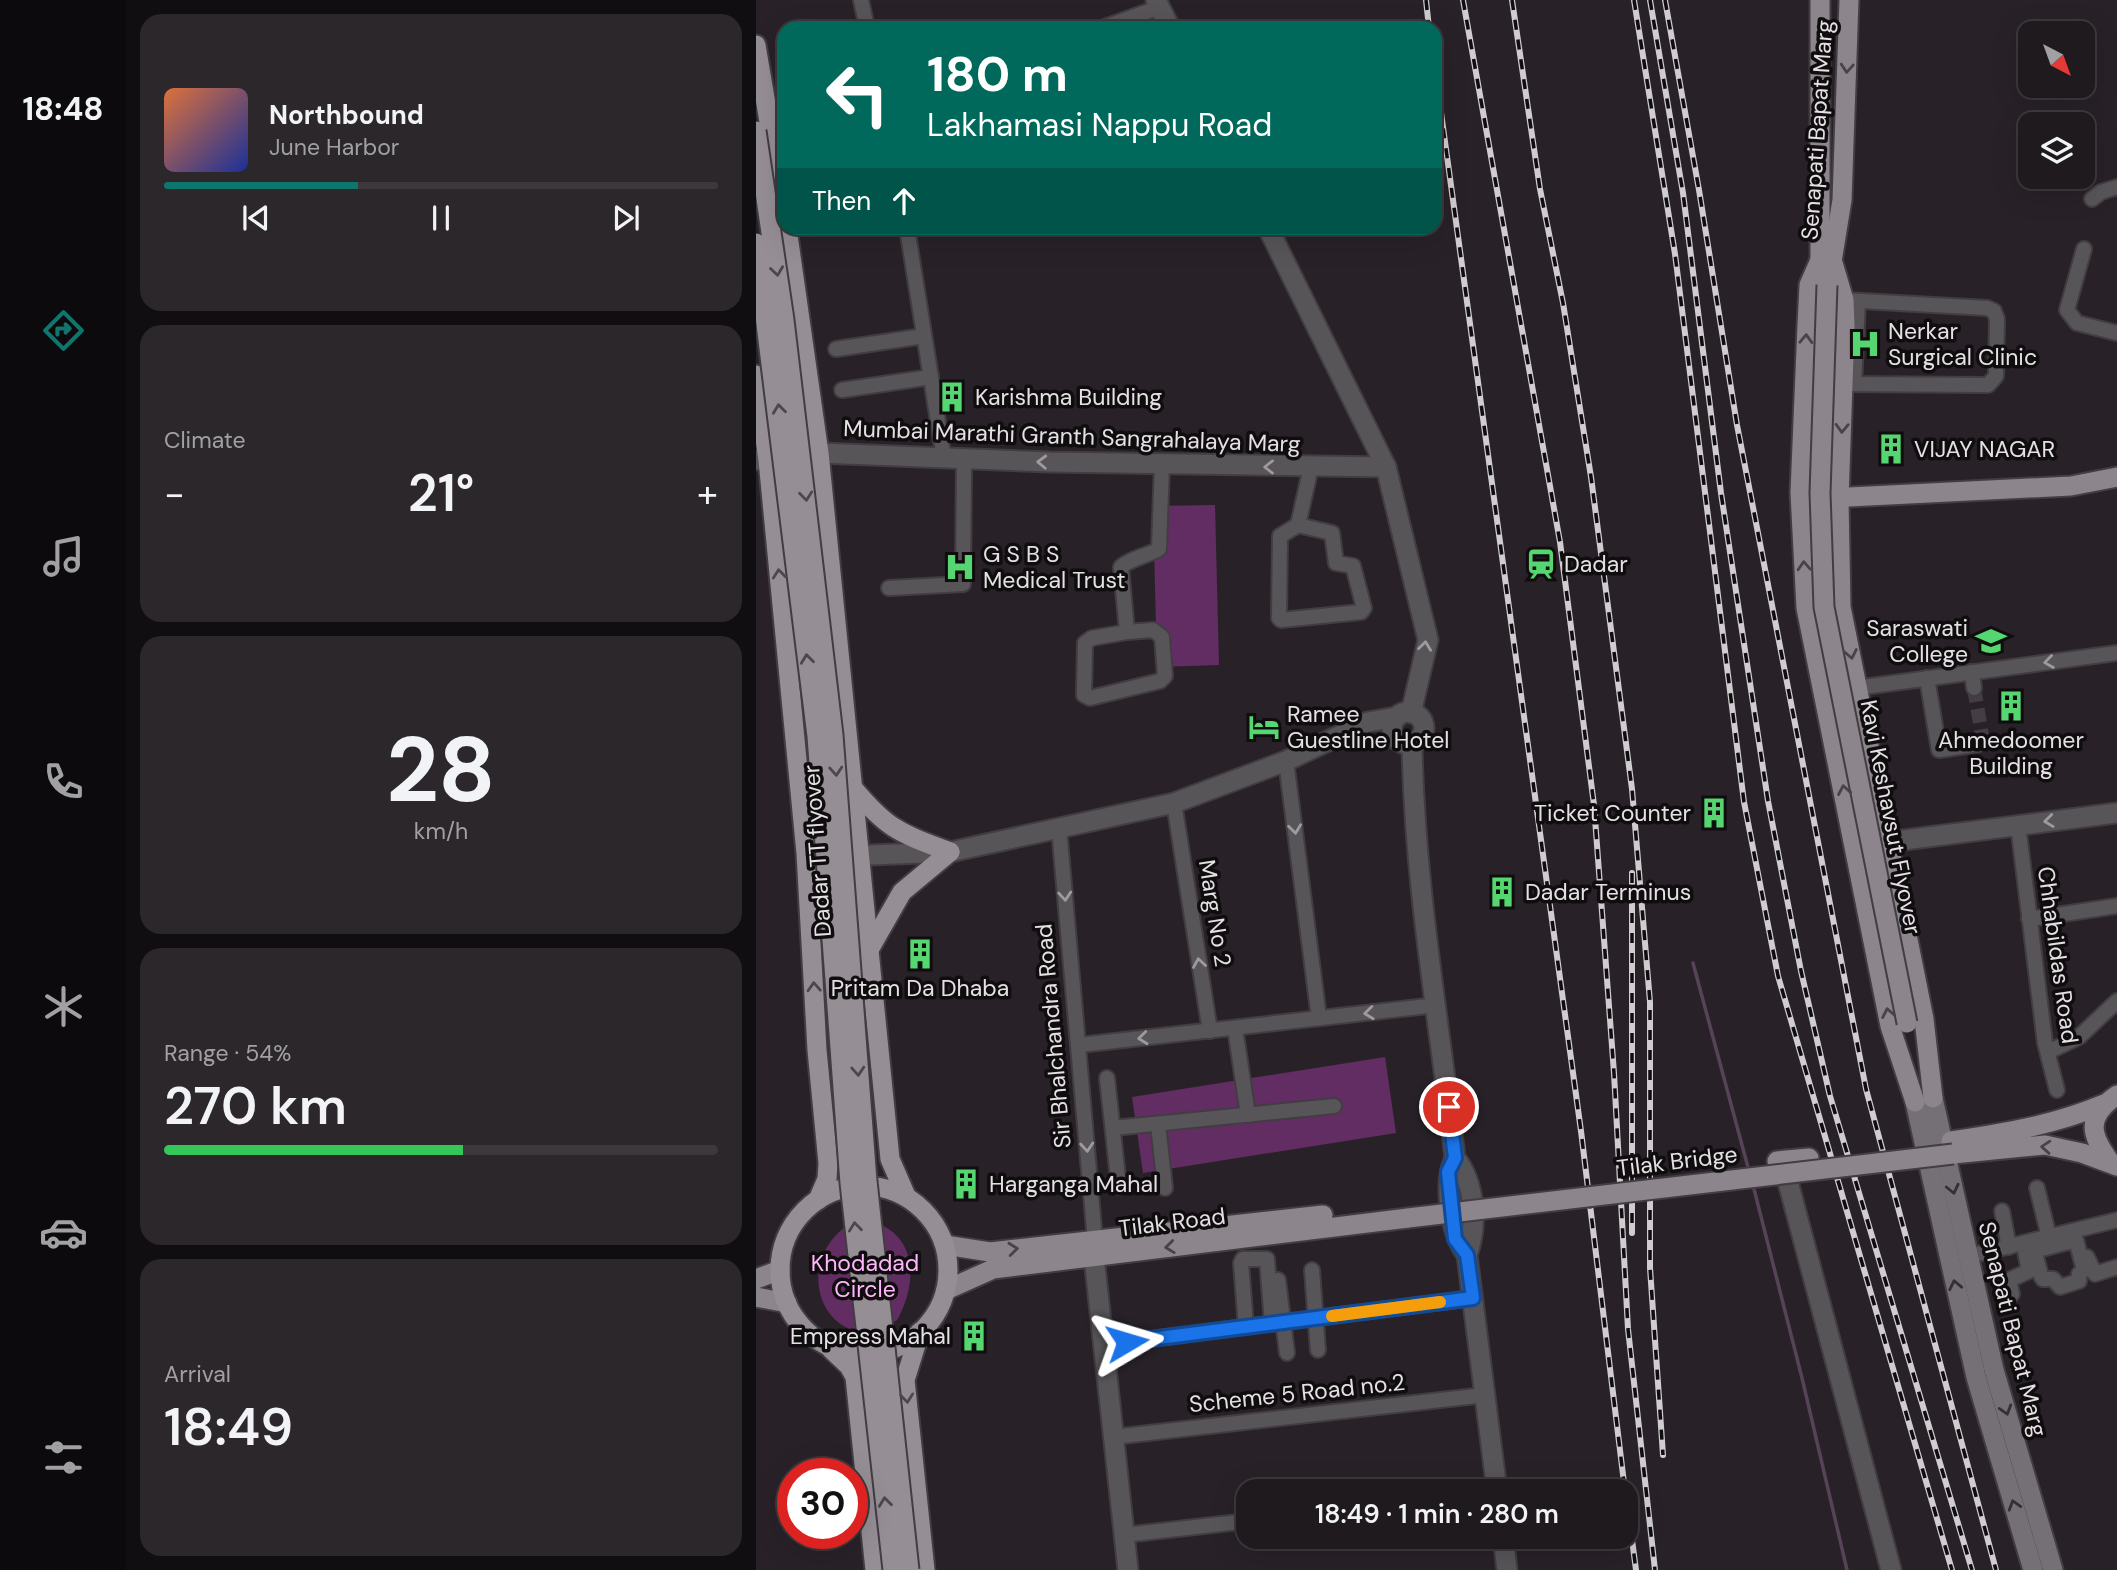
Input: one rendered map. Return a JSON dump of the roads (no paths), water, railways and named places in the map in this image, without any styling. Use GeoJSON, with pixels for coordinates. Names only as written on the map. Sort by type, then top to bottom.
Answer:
{"type":"FeatureCollection","features":[{"type":"Feature","properties":{"kind":"highway"},"geometry":{"type":"LineString","coordinates":[[756,45],[777,169]]}},
{"type":"Feature","properties":{"kind":"highway","name":"Dadar TT flyover"},"geometry":{"type":"LineString","coordinates":[[770,128],[777,224]]}},
{"type":"Feature","properties":{"kind":"highway","name":"Dadar TT flyover"},"geometry":{"type":"LineString","coordinates":[[778,235],[784,320],[833,735],[867,1181],[909,1570]]}},
{"type":"Feature","properties":{"kind":"highway"},"geometry":{"type":"LineString","coordinates":[[788,235],[819,453],[890,1159],[905,1196]]}},
{"type":"Feature","properties":{"kind":"highway","name":"Dadar TT flyover"},"geometry":{"type":"LineString","coordinates":[[756,243],[817,736],[850,1183],[893,1570]]}},
{"type":"Feature","properties":{"kind":"highway"},"geometry":{"type":"LineString","coordinates":[[756,375],[762,460],[791,699],[807,862],[817,1050],[828,1163],[827,1179],[818,1199]]}},
{"type":"Feature","properties":{"kind":"highway"},"geometry":{"type":"LineString","coordinates":[[791,699],[843,690]]}},
{"type":"Feature","properties":{"kind":"highway"},"geometry":{"type":"LineString","coordinates":[[853,788],[878,818],[895,830],[950,852],[902,892],[870,948]]}},
{"type":"Feature","properties":{"kind":"highway"},"geometry":{"type":"LineString","coordinates":[[817,1050],[878,1038]]}},
{"type":"Feature","properties":{"kind":"highway"},"geometry":{"type":"LineString","coordinates":[[828,1346],[851,1353],[876,1353],[900,1346],[920,1332],[936,1313],[946,1290],[948,1267],[945,1245],[936,1226],[923,1209],[905,1196],[884,1188],[862,1186],[839,1190],[818,1199],[798,1218],[785,1243],[780,1270],[787,1303],[803,1328],[828,1346],[849,1366],[855,1377],[875,1570]]}},
{"type":"Feature","properties":{"kind":"highway"},"geometry":{"type":"LineString","coordinates":[[920,1332],[905,1380],[925,1570]]}},
{"type":"Feature","properties":{"kind":"main road","name":"Senapati Bapat Marg"},"geometry":{"type":"LineString","coordinates":[[1820,0],[1827,255]]}},
{"type":"Feature","properties":{"kind":"main road","name":"Senapati Bapat Marg"},"geometry":{"type":"LineString","coordinates":[[1827,255],[1842,200],[1849,0]]}},
{"type":"Feature","properties":{"kind":"main road"},"geometry":{"type":"LineString","coordinates":[[1820,26],[1849,26]]}},
{"type":"Feature","properties":{"kind":"main road"},"geometry":{"type":"LineString","coordinates":[[1827,255],[1851,301],[1849,384],[1839,499],[1841,607],[1924,1019],[1924,1100]]}},
{"type":"Feature","properties":{"kind":"main road"},"geometry":{"type":"LineString","coordinates":[[1827,255],[1809,285],[1800,493],[1806,608],[1890,1026],[1924,1100]]}},
{"type":"Feature","properties":{"kind":"main road","name":"Kavi Keshavsut Flyover"},"geometry":{"type":"LineString","coordinates":[[1827,255],[1820,492],[1824,607],[1924,1100]]}},
{"type":"Feature","properties":{"kind":"main road"},"geometry":{"type":"LineString","coordinates":[[1800,493],[1839,499],[2071,486],[2117,477]]}},
{"type":"Feature","properties":{"kind":"main road","name":"Senapati Bapat Marg"},"geometry":{"type":"LineString","coordinates":[[1924,1100],[1969,1256],[1994,1370],[2053,1570]]}},
{"type":"Feature","properties":{"kind":"main road","name":"Senapati Bapat Marg"},"geometry":{"type":"LineString","coordinates":[[1924,1100],[1976,1377],[2033,1570]]}},
{"type":"Feature","properties":{"kind":"main road"},"geometry":{"type":"LineString","coordinates":[[1952,1147],[2067,1119],[2111,1100]]}},
{"type":"Feature","properties":{"kind":"main road"},"geometry":{"type":"LineString","coordinates":[[2111,1100],[2093,1129],[2096,1143],[2114,1165]]}},
{"type":"Feature","properties":{"kind":"main road"},"geometry":{"type":"LineString","coordinates":[[1952,1147],[2045,1146],[2082,1153],[2114,1165]]}},
{"type":"Feature","properties":{"kind":"main road","name":"Tilak Bridge"},"geometry":{"type":"LineString","coordinates":[[1407,1212],[1952,1147]]}},
{"type":"Feature","properties":{"kind":"main road","name":"Tilak Road"},"geometry":{"type":"LineString","coordinates":[[946,1290],[993,1269],[1094,1249],[1407,1212]]}},
{"type":"Feature","properties":{"kind":"main road","name":"Tilak Road"},"geometry":{"type":"LineString","coordinates":[[945,1245],[990,1252],[1094,1249]]}},
{"type":"Feature","properties":{"kind":"main road"},"geometry":{"type":"LineString","coordinates":[[756,1279],[780,1270]]}},
{"type":"Feature","properties":{"kind":"main road"},"geometry":{"type":"LineString","coordinates":[[756,1297],[787,1303]]}},
{"type":"Feature","properties":{"kind":"street"},"geometry":{"type":"LineString","coordinates":[[861,0],[866,21]]}},
{"type":"Feature","properties":{"kind":"street"},"geometry":{"type":"LineString","coordinates":[[1118,21],[1158,3],[1167,21]]}},
{"type":"Feature","properties":{"kind":"street"},"geometry":{"type":"LineString","coordinates":[[2092,199],[2101,192],[2117,187]]}},
{"type":"Feature","properties":{"kind":"street"},"geometry":{"type":"LineString","coordinates":[[908,235],[944,459]]}},
{"type":"Feature","properties":{"kind":"street"},"geometry":{"type":"LineString","coordinates":[[1271,235],[1387,467],[1428,640],[1404,715],[1392,725],[1394,736],[1402,743],[1412,743],[1413,799],[1455,1158],[1468,1173],[1474,1237],[1467,1255],[1496,1479]]}},
{"type":"Feature","properties":{"kind":"street"},"geometry":{"type":"LineString","coordinates":[[2084,249],[2067,310],[2077,323],[2117,333]]}},
{"type":"Feature","properties":{"kind":"street"},"geometry":{"type":"LineString","coordinates":[[1849,384],[1983,385],[1991,383],[1996,376],[1997,319],[1990,309],[1851,301]]}},
{"type":"Feature","properties":{"kind":"street"},"geometry":{"type":"LineString","coordinates":[[836,349],[924,337]]}},
{"type":"Feature","properties":{"kind":"street"},"geometry":{"type":"LineString","coordinates":[[842,390],[931,377]]}},
{"type":"Feature","properties":{"kind":"street","name":"Mumbai Marathi Granth Sangrahalaya Marg"},"geometry":{"type":"LineString","coordinates":[[762,460],[819,453],[964,460],[1387,467]]}},
{"type":"Feature","properties":{"kind":"street"},"geometry":{"type":"LineString","coordinates":[[889,588],[963,583],[964,460]]}},
{"type":"Feature","properties":{"kind":"street"},"geometry":{"type":"LineString","coordinates":[[1127,632],[1121,567],[1159,549],[1162,464]]}},
{"type":"Feature","properties":{"kind":"street"},"geometry":{"type":"LineString","coordinates":[[1298,525],[1332,533],[1336,563],[1353,566],[1364,608],[1361,612],[1282,621],[1279,618],[1280,536],[1298,525],[1311,467]]}},
{"type":"Feature","properties":{"kind":"street"},"geometry":{"type":"LineString","coordinates":[[1153,630],[1163,637],[1166,676],[1160,681],[1090,698],[1084,695],[1086,643],[1092,638],[1127,632],[1153,630]]}},
{"type":"Feature","properties":{"kind":"street"},"geometry":{"type":"LineString","coordinates":[[1823,692],[2117,653]]}},
{"type":"Feature","properties":{"kind":"street"},"geometry":{"type":"LineString","coordinates":[[1972,672],[1974,688]]}},
{"type":"Feature","properties":{"kind":"street"},"geometry":{"type":"LineString","coordinates":[[1927,678],[1939,750],[1979,744],[1983,741]]}},
{"type":"Feature","properties":{"kind":"street"},"geometry":{"type":"LineString","coordinates":[[807,862],[861,853],[950,852],[1174,803],[1286,761],[1368,722],[1404,715]]}},
{"type":"Feature","properties":{"kind":"street"},"geometry":{"type":"LineString","coordinates":[[1286,761],[1320,1018]]}},
{"type":"Feature","properties":{"kind":"street","name":"Marg No 2"},"geometry":{"type":"LineString","coordinates":[[1174,803],[1210,1031]]}},
{"type":"Feature","properties":{"kind":"street"},"geometry":{"type":"LineString","coordinates":[[1888,842],[2117,813]]}},
{"type":"Feature","properties":{"kind":"street","name":"Chhabildas Road"},"geometry":{"type":"LineString","coordinates":[[2018,825],[2048,1052],[2057,1090]]}},
{"type":"Feature","properties":{"kind":"street","name":"Sir Bhalchandra Road"},"geometry":{"type":"LineString","coordinates":[[1059,828],[1094,1249],[1128,1570]]}},
{"type":"Feature","properties":{"kind":"street"},"geometry":{"type":"LineString","coordinates":[[2029,919],[2117,906]]}},
{"type":"Feature","properties":{"kind":"street"},"geometry":{"type":"LineString","coordinates":[[2048,1052],[2079,1037],[2117,1001]]}},
{"type":"Feature","properties":{"kind":"street"},"geometry":{"type":"LineString","coordinates":[[1079,1045],[1437,1005]]}},
{"type":"Feature","properties":{"kind":"street"},"geometry":{"type":"LineString","coordinates":[[1235,1028],[1248,1115]]}},
{"type":"Feature","properties":{"kind":"street"},"geometry":{"type":"LineString","coordinates":[[1107,1077],[1119,1187]]}},
{"type":"Feature","properties":{"kind":"street"},"geometry":{"type":"LineString","coordinates":[[1084,1108],[1110,1106]]}},
{"type":"Feature","properties":{"kind":"street"},"geometry":{"type":"LineString","coordinates":[[1113,1128],[1334,1106]]}},
{"type":"Feature","properties":{"kind":"street"},"geometry":{"type":"LineString","coordinates":[[1158,1124],[1165,1188]]}},
{"type":"Feature","properties":{"kind":"street"},"geometry":{"type":"LineString","coordinates":[[1787,1167],[1891,1570]]}},
{"type":"Feature","properties":{"kind":"street"},"geometry":{"type":"LineString","coordinates":[[2037,1188],[2049,1237]]}},
{"type":"Feature","properties":{"kind":"street"},"geometry":{"type":"LineString","coordinates":[[2002,1211],[2025,1245],[2029,1271],[2009,1280],[2011,1294]]}},
{"type":"Feature","properties":{"kind":"street"},"geometry":{"type":"LineString","coordinates":[[1969,1256],[2025,1245],[2117,1220]]}},
{"type":"Feature","properties":{"kind":"street"},"geometry":{"type":"LineString","coordinates":[[2083,1239],[2093,1273],[2117,1267]]}},
{"type":"Feature","properties":{"kind":"street"},"geometry":{"type":"LineString","coordinates":[[1246,1327],[1241,1263],[1243,1259],[1267,1259],[1287,1353]]}},
{"type":"Feature","properties":{"kind":"street"},"geometry":{"type":"LineString","coordinates":[[1312,1270],[1318,1350]]}},
{"type":"Feature","properties":{"kind":"street"},"geometry":{"type":"LineString","coordinates":[[1277,1271],[1280,1325]]}},
{"type":"Feature","properties":{"kind":"street"},"geometry":{"type":"LineString","coordinates":[[1103,1345],[1246,1327],[1316,1322],[1473,1298]]}},
{"type":"Feature","properties":{"kind":"street","name":"Scheme 5 Road no.2"},"geometry":{"type":"LineString","coordinates":[[1113,1437],[1485,1395]]}},
{"type":"Feature","properties":{"kind":"street"},"geometry":{"type":"LineString","coordinates":[[1124,1535],[1236,1522]]}},
{"type":"Feature","properties":{"kind":"street"},"geometry":{"type":"LineString","coordinates":[[1505,1549],[1507,1570]]}},
{"type":"Feature","properties":{"kind":"waterway"},"geometry":{"type":"LineString","coordinates":[[1693,963],[1749,1171]]}},
{"type":"Feature","properties":{"kind":"waterway"},"geometry":{"type":"LineString","coordinates":[[1753,1185],[1847,1570]]}},
{"type":"Feature","properties":{"kind":"tunnel"},"geometry":{"type":"LineString","coordinates":[[1974,688],[1983,741]]}},
{"type":"Feature","properties":{"kind":"railway"},"geometry":{"type":"LineString","coordinates":[[1426,0],[1428,21]]}},
{"type":"Feature","properties":{"kind":"railway"},"geometry":{"type":"LineString","coordinates":[[1463,0],[1560,542],[1594,805],[1614,1073],[1628,1329],[1655,1570]]}},
{"type":"Feature","properties":{"kind":"railway"},"geometry":{"type":"LineString","coordinates":[[1512,0],[1540,189],[1563,303],[1591,477],[1632,789],[1650,1002],[1650,1268],[1663,1455]]}},
{"type":"Feature","properties":{"kind":"railway"},"geometry":{"type":"LineString","coordinates":[[1634,0],[1675,254],[1744,802],[1778,976],[1952,1570]]}},
{"type":"Feature","properties":{"kind":"railway"},"geometry":{"type":"LineString","coordinates":[[1650,0],[1683,193],[1721,493],[1768,801],[1801,971],[1830,1096],[1972,1570]]}},
{"type":"Feature","properties":{"kind":"railway"},"geometry":{"type":"LineString","coordinates":[[1665,0],[1737,425],[1866,1089],[1996,1570]]}},
{"type":"Feature","properties":{"kind":"railway"},"geometry":{"type":"LineString","coordinates":[[1442,120],[1581,1131],[1624,1479]]}},
{"type":"Feature","properties":{"kind":"railway"},"geometry":{"type":"LineString","coordinates":[[1632,873],[1632,1233]]}},
{"type":"Feature","properties":{"kind":"railway"},"geometry":{"type":"LineString","coordinates":[[1633,1549],[1636,1570]]}},
{"type":"Feature","properties":{"kind":"place","name":"Nerkar Surgical Clinic"},"geometry":{"type":"Point","coordinates":[1865,344]}},
{"type":"Feature","properties":{"kind":"place","name":"Karishma Building"},"geometry":{"type":"Point","coordinates":[952,397]}},
{"type":"Feature","properties":{"kind":"place","name":"VIJAY NAGAR"},"geometry":{"type":"Point","coordinates":[1891,449]}},
{"type":"Feature","properties":{"kind":"place","name":"Dadar"},"geometry":{"type":"Point","coordinates":[1541,564]}},
{"type":"Feature","properties":{"kind":"place","name":"G S B S Medical Trust"},"geometry":{"type":"Point","coordinates":[960,567]}},
{"type":"Feature","properties":{"kind":"place","name":"Saraswati College"},"geometry":{"type":"Point","coordinates":[1991,641]}},
{"type":"Feature","properties":{"kind":"place","name":"Ahmedoomer Building"},"geometry":{"type":"Point","coordinates":[2011,706]}},
{"type":"Feature","properties":{"kind":"place","name":"Ramee Guestline Hotel"},"geometry":{"type":"Point","coordinates":[1264,727]}},
{"type":"Feature","properties":{"kind":"place","name":"Ticket Counter"},"geometry":{"type":"Point","coordinates":[1714,813]}},
{"type":"Feature","properties":{"kind":"place","name":"Dadar Terminus"},"geometry":{"type":"Point","coordinates":[1502,892]}},
{"type":"Feature","properties":{"kind":"place","name":"Pritam Da Dhaba"},"geometry":{"type":"Point","coordinates":[920,954]}},
{"type":"Feature","properties":{"kind":"place","name":"Harganga Mahal"},"geometry":{"type":"Point","coordinates":[966,1184]}},
{"type":"Feature","properties":{"kind":"place","name":"Empress Mahal"},"geometry":{"type":"Point","coordinates":[974,1336]}},
{"type":"Feature","properties":{"kind":"park label","name":"Khodadad Circle"},"geometry":{"type":"Point","coordinates":[865,1276]}}]}
